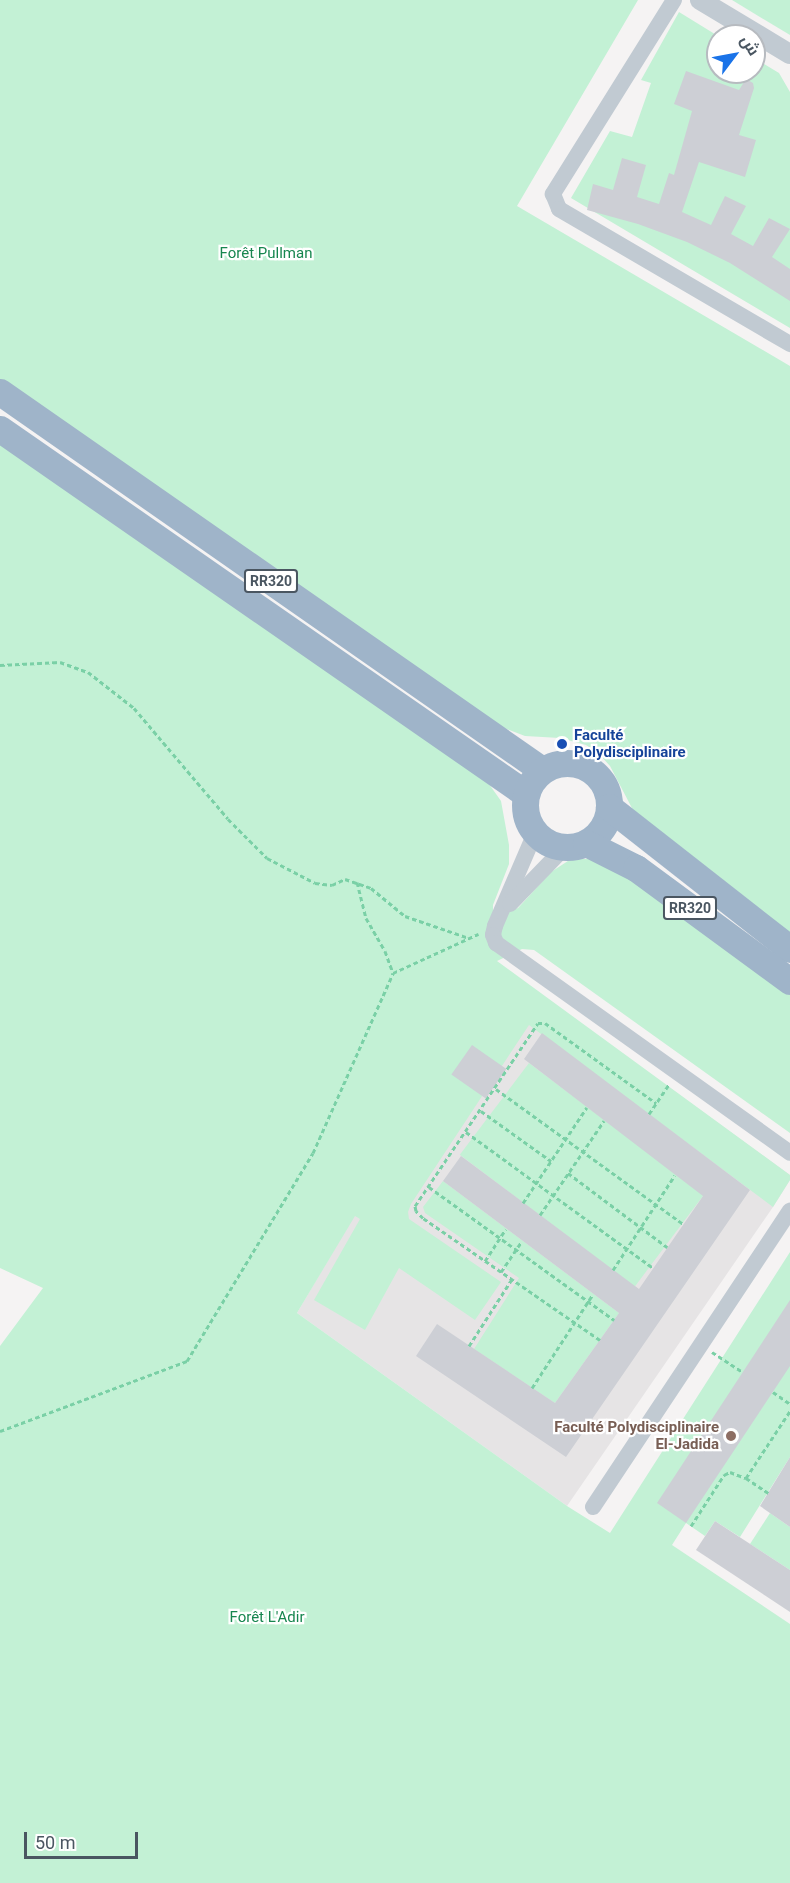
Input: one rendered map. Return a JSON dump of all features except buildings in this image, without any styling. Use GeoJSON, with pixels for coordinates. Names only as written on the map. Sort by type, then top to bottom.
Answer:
{"type":"FeatureCollection","features":[{"type":"Feature","properties":{"kind":"highway","name":"RR320"},"geometry":{"type":"LineString","coordinates":[[0,392],[542,770]]}},
{"type":"Feature","properties":{"kind":"highway","name":"RR320"},"geometry":{"type":"LineString","coordinates":[[0,429],[526,794]]}},
{"type":"Feature","properties":{"kind":"highway"},"geometry":{"type":"LineString","coordinates":[[535,832],[528,821],[526,794],[532,781],[542,770],[557,764],[572,763],[587,768],[599,778],[607,792],[609,807],[606,822],[598,834],[575,845]]}},
{"type":"Feature","properties":{"kind":"highway","name":"RR320"},"geometry":{"type":"LineString","coordinates":[[609,807],[790,949]]}},
{"type":"Feature","properties":{"kind":"highway","name":"RR320"},"geometry":{"type":"LineString","coordinates":[[535,832],[549,843],[575,845],[636,868],[790,981]]}},
{"type":"Feature","properties":{"kind":"street"},"geometry":{"type":"LineString","coordinates":[[674,0],[553,194],[559,209],[790,344]]}},
{"type":"Feature","properties":{"kind":"street"},"geometry":{"type":"LineString","coordinates":[[700,0],[790,54]]}},
{"type":"Feature","properties":{"kind":"street"},"geometry":{"type":"LineString","coordinates":[[535,832],[493,935],[496,943],[790,1153]]}},
{"type":"Feature","properties":{"kind":"street"},"geometry":{"type":"LineString","coordinates":[[499,919],[575,845]]}},
{"type":"Feature","properties":{"kind":"street"},"geometry":{"type":"LineString","coordinates":[[593,1507],[790,1210]]}},
{"type":"Feature","properties":{"kind":"path"},"geometry":{"type":"LineString","coordinates":[[0,665],[60,662],[88,672],[134,708],[228,819],[267,858],[315,883],[332,885],[345,879],[357,882],[371,888],[405,916],[469,938]]}},
{"type":"Feature","properties":{"kind":"path"},"geometry":{"type":"LineString","coordinates":[[357,882],[366,918],[385,951],[393,973]]}},
{"type":"Feature","properties":{"kind":"path"},"geometry":{"type":"LineString","coordinates":[[0,1431],[187,1361],[313,1153],[393,973],[469,938],[499,919]]}},
{"type":"Feature","properties":{"kind":"path"},"geometry":{"type":"LineString","coordinates":[[600,1340],[416,1211],[416,1206],[538,1023],[545,1023],[656,1102]]}},
{"type":"Feature","properties":{"kind":"path"},"geometry":{"type":"LineString","coordinates":[[649,1114],[676,1073]]}},
{"type":"Feature","properties":{"kind":"path"},"geometry":{"type":"LineString","coordinates":[[496,1089],[683,1224]]}},
{"type":"Feature","properties":{"kind":"path"},"geometry":{"type":"LineString","coordinates":[[523,1203],[586,1107]]}},
{"type":"Feature","properties":{"kind":"path"},"geometry":{"type":"LineString","coordinates":[[481,1111],[551,1161]]}},
{"type":"Feature","properties":{"kind":"path"},"geometry":{"type":"LineString","coordinates":[[540,1215],[604,1121]]}},
{"type":"Feature","properties":{"kind":"path"},"geometry":{"type":"LineString","coordinates":[[466,1132],[653,1268]]}},
{"type":"Feature","properties":{"kind":"path"},"geometry":{"type":"LineString","coordinates":[[568,1173],[667,1247]]}},
{"type":"Feature","properties":{"kind":"path"},"geometry":{"type":"LineString","coordinates":[[613,1270],[675,1175]]}},
{"type":"Feature","properties":{"kind":"path"},"geometry":{"type":"LineString","coordinates":[[429,1187],[614,1320]]}},
{"type":"Feature","properties":{"kind":"path"},"geometry":{"type":"LineString","coordinates":[[485,1261],[506,1229]]}},
{"type":"Feature","properties":{"kind":"path"},"geometry":{"type":"LineString","coordinates":[[501,1272],[522,1241]]}},
{"type":"Feature","properties":{"kind":"path"},"geometry":{"type":"LineString","coordinates":[[469,1346],[512,1279]]}},
{"type":"Feature","properties":{"kind":"path"},"geometry":{"type":"LineString","coordinates":[[532,1388],[593,1294]]}},
{"type":"Feature","properties":{"kind":"path"},"geometry":{"type":"LineString","coordinates":[[700,1345],[743,1372]]}},
{"type":"Feature","properties":{"kind":"path"},"geometry":{"type":"LineString","coordinates":[[773,1392],[790,1403]]}},
{"type":"Feature","properties":{"kind":"path"},"geometry":{"type":"LineString","coordinates":[[746,1478],[790,1411]]}},
{"type":"Feature","properties":{"kind":"path"},"geometry":{"type":"LineString","coordinates":[[690,1526],[724,1475],[730,1472],[746,1478],[768,1493]]}},
{"type":"Feature","properties":{"kind":"shaded area"},"geometry":{"type":"Polygon","coordinates":[[[496,962],[790,1175],[790,1180],[773,1207],[567,1506],[297,1313],[392,1152],[496,962]]]}},
{"type":"Feature","properties":{"kind":"green space","name":"Forêt Pullman"},"geometry":{"type":"Polygon","coordinates":[[[0,0],[638,0],[517,206],[790,366],[790,934],[634,812],[610,766],[599,754],[586,745],[560,738],[525,736],[504,728],[0,379],[0,0]]]}},
{"type":"Feature","properties":{"kind":"green space"},"geometry":{"type":"Polygon","coordinates":[[[732,0],[790,0],[790,35],[765,20],[732,0]]]}},
{"type":"Feature","properties":{"kind":"green space"},"geometry":{"type":"Polygon","coordinates":[[[679,12],[706,29],[706,84],[766,84],[766,65],[779,73],[790,92],[790,328],[571,198],[610,131],[632,137],[651,83],[641,80],[679,12]]]}},
{"type":"Feature","properties":{"kind":"green space","name":"Forêt L'Adir"},"geometry":{"type":"Polygon","coordinates":[[[0,440],[489,784],[501,801],[509,845],[509,864],[493,905],[493,916],[518,908],[551,872],[571,859],[593,859],[617,868],[790,995],[790,1133],[534,950],[522,949],[497,961],[790,1175],[790,1180],[773,1207],[529,1025],[411,1204],[408,1212],[409,1219],[501,1282],[475,1320],[399,1268],[365,1330],[314,1300],[360,1219],[355,1216],[297,1313],[567,1506],[610,1533],[790,1252],[790,1457],[740,1537],[715,1521],[705,1536],[686,1523],[672,1545],[790,1624],[790,1883],[0,1883],[0,1346],[43,1288],[0,1268],[0,440]]]}},
{"type":"Feature","properties":{"kind":"green space"},"geometry":{"type":"Polygon","coordinates":[[[529,1063],[704,1195],[635,1287],[460,1155],[529,1063]]]}},
{"type":"Feature","properties":{"kind":"green space"},"geometry":{"type":"Polygon","coordinates":[[[443,1181],[619,1313],[555,1403],[474,1349],[519,1278],[425,1213],[423,1207],[443,1181]]]}},
{"type":"Feature","properties":{"kind":"green space"},"geometry":{"type":"Polygon","coordinates":[[[770,1513],[790,1527],[790,1570],[750,1544],[770,1513]]]}},
{"type":"Feature","properties":{"kind":"place","name":"Faculté Polydisciplinaire"},"geometry":{"type":"Point","coordinates":[562,744]}},
{"type":"Feature","properties":{"kind":"place","name":"Faculté Polydisciplinaire El-Jadida"},"geometry":{"type":"Point","coordinates":[731,1436]}}]}
